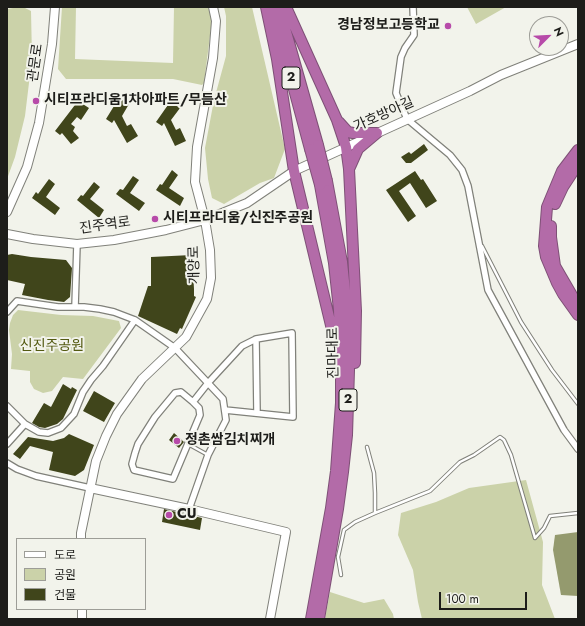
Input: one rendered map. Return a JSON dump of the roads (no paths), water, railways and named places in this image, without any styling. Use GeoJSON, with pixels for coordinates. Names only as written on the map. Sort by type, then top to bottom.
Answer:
{"type":"FeatureCollection","features":[{"type":"Feature","properties":{"kind":"highway"},"geometry":{"type":"LineString","coordinates":[[266,7],[277,59],[294,171],[335,338],[335,423],[339,435]]}},
{"type":"Feature","properties":{"kind":"highway","name":"2"},"geometry":{"type":"LineString","coordinates":[[272,7],[314,147]]}},
{"type":"Feature","properties":{"kind":"highway","name":"2"},"geometry":{"type":"LineString","coordinates":[[279,7],[323,183]]}},
{"type":"Feature","properties":{"kind":"highway"},"geometry":{"type":"LineString","coordinates":[[286,7],[337,120],[346,147],[349,169],[356,311],[354,388],[348,404]]}},
{"type":"Feature","properties":{"kind":"highway"},"geometry":{"type":"LineString","coordinates":[[337,120],[344,130],[348,132],[377,133]]}},
{"type":"Feature","properties":{"kind":"highway"},"geometry":{"type":"LineString","coordinates":[[349,169],[358,149],[377,133]]}},
{"type":"Feature","properties":{"kind":"highway"},"geometry":{"type":"LineString","coordinates":[[578,150],[562,171],[547,207],[544,246],[546,257],[556,283],[578,315]]}},
{"type":"Feature","properties":{"kind":"highway"},"geometry":{"type":"LineString","coordinates":[[577,304],[555,266],[551,237],[551,223],[557,198],[569,176],[578,164]]}},
{"type":"Feature","properties":{"kind":"highway","name":"진마대로"},"geometry":{"type":"LineString","coordinates":[[319,619],[342,480],[349,370],[342,262],[323,183]]}},
{"type":"Feature","properties":{"kind":"highway","name":"진마대로"},"geometry":{"type":"LineString","coordinates":[[311,619],[331,508],[336,471],[339,435],[341,370],[339,310],[323,183]]}},
{"type":"Feature","properties":{"kind":"street","name":"관문로"},"geometry":{"type":"LineString","coordinates":[[7,212],[27,167],[39,123],[48,70],[55,7]]}},
{"type":"Feature","properties":{"kind":"street","name":"개양로"},"geometry":{"type":"LineString","coordinates":[[81,538],[96,462],[116,414],[142,379],[160,360],[175,348],[191,328],[207,299],[211,278],[210,250],[205,220],[195,182],[197,147],[213,58],[216,21],[213,7]]}},
{"type":"Feature","properties":{"kind":"street"},"geometry":{"type":"LineString","coordinates":[[413,7],[414,35],[405,48],[401,58],[396,93],[406,119],[450,155],[462,170],[468,186],[488,290],[564,430],[578,449]]}},
{"type":"Feature","properties":{"kind":"street","name":"가호방아길"},"geometry":{"type":"LineString","coordinates":[[205,220],[247,203],[294,171],[501,75],[578,44]]}},
{"type":"Feature","properties":{"kind":"street","name":"진주역로"},"geometry":{"type":"LineString","coordinates":[[7,234],[33,239],[78,244],[114,240],[166,230],[205,220]]}},
{"type":"Feature","properties":{"kind":"street"},"geometry":{"type":"LineString","coordinates":[[75,307],[78,244]]}},
{"type":"Feature","properties":{"kind":"street"},"geometry":{"type":"LineString","coordinates":[[7,312],[17,302],[58,308],[75,307],[100,309],[114,312],[135,320],[175,348],[223,399],[226,420],[208,455],[189,508]]}},
{"type":"Feature","properties":{"kind":"street"},"geometry":{"type":"LineString","coordinates":[[7,406],[25,424],[39,432],[48,433],[56,431],[74,414],[83,392],[135,320]]}},
{"type":"Feature","properties":{"kind":"street"},"geometry":{"type":"LineString","coordinates":[[193,402],[208,383],[242,346],[256,339],[292,333],[293,417],[224,410]]}},
{"type":"Feature","properties":{"kind":"street"},"geometry":{"type":"LineString","coordinates":[[256,339],[257,413]]}},
{"type":"Feature","properties":{"kind":"street"},"geometry":{"type":"LineString","coordinates":[[181,392],[193,402],[199,408],[200,415],[173,479],[134,470],[132,464],[138,444],[155,417],[176,393],[181,392]]}},
{"type":"Feature","properties":{"kind":"street"},"geometry":{"type":"LineString","coordinates":[[7,444],[25,424]]}},
{"type":"Feature","properties":{"kind":"street"},"geometry":{"type":"LineString","coordinates":[[7,463],[16,469],[36,476],[189,508],[286,532],[270,619]]}},
{"type":"Feature","properties":{"kind":"lane"},"geometry":{"type":"LineString","coordinates":[[478,238],[521,322],[552,370],[578,404]]}},
{"type":"Feature","properties":{"kind":"lane"},"geometry":{"type":"LineString","coordinates":[[341,575],[338,557],[344,530],[355,522],[375,512],[430,491],[460,462],[474,455],[500,437],[504,440],[511,455],[535,538],[544,528],[550,516],[578,513]]}},
{"type":"Feature","properties":{"kind":"lane"},"geometry":{"type":"LineString","coordinates":[[188,444],[208,455]]}},
{"type":"Feature","properties":{"kind":"lane"},"geometry":{"type":"LineString","coordinates":[[367,447],[374,473],[375,512]]}},
{"type":"Feature","properties":{"kind":"place","name":"경남정보고등학교"},"geometry":{"type":"Point","coordinates":[448,26]}},
{"type":"Feature","properties":{"kind":"place","name":"시티프라디움1차아파트/무듬산"},"geometry":{"type":"Point","coordinates":[36,101]}},
{"type":"Feature","properties":{"kind":"place","name":"시티프라디움/신진주공원"},"geometry":{"type":"Point","coordinates":[155,219]}},
{"type":"Feature","properties":{"kind":"place","name":"정촌쌈김치찌개"},"geometry":{"type":"Point","coordinates":[177,441]}},
{"type":"Feature","properties":{"kind":"place","name":"CU"},"geometry":{"type":"Point","coordinates":[169,515]}},
{"type":"Feature","properties":{"kind":"park label","name":"신진주공원"},"geometry":{"type":"Point","coordinates":[52,347]}}]}
